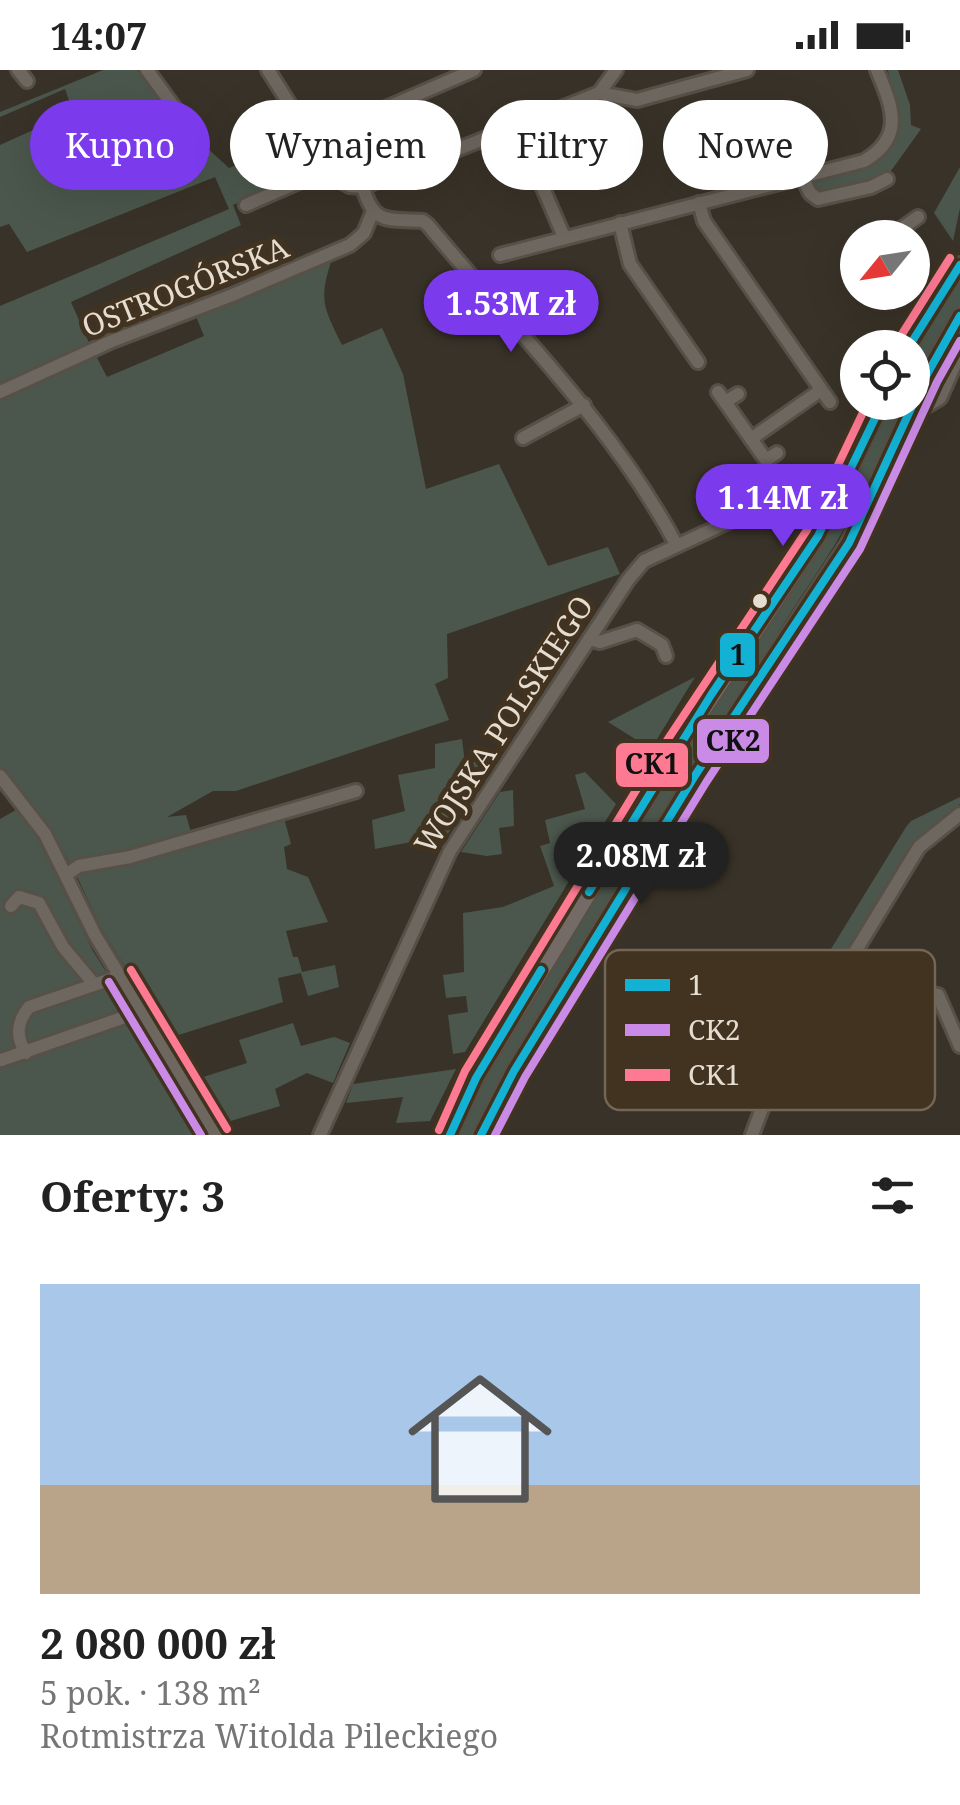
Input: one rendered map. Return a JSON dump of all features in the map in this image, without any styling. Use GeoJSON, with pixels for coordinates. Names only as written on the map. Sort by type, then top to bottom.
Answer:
{"type":"FeatureCollection","features":[{"type":"Feature","properties":{"kind":"main road"},"geometry":{"type":"LineString","coordinates":[[918,330],[960,265]]}},
{"type":"Feature","properties":{"kind":"main road"},"geometry":{"type":"LineString","coordinates":[[930,372],[960,316]]}},
{"type":"Feature","properties":{"kind":"main road"},"geometry":{"type":"LineString","coordinates":[[450,1135],[476,1078],[690,726],[812,546],[874,420]]}},
{"type":"Feature","properties":{"kind":"main road"},"geometry":{"type":"LineString","coordinates":[[482,1135],[514,1070],[734,712],[844,551],[906,420]]}},
{"type":"Feature","properties":{"kind":"street"},"geometry":{"type":"LineString","coordinates":[[147,70],[170,100]]}},
{"type":"Feature","properties":{"kind":"street"},"geometry":{"type":"LineString","coordinates":[[404,100],[474,70]]}},
{"type":"Feature","properties":{"kind":"street"},"geometry":{"type":"LineString","coordinates":[[579,100],[599,92],[616,70]]}},
{"type":"Feature","properties":{"kind":"street"},"geometry":{"type":"LineString","coordinates":[[599,92],[636,100],[747,70]]}},
{"type":"Feature","properties":{"kind":"street"},"geometry":{"type":"LineString","coordinates":[[828,172],[855,165],[884,147],[893,116],[877,70]]}},
{"type":"Feature","properties":{"kind":"street"},"geometry":{"type":"LineString","coordinates":[[275,72],[291,100]]}},
{"type":"Feature","properties":{"kind":"street"},"geometry":{"type":"LineString","coordinates":[[809,190],[818,199],[871,188],[887,178]]}},
{"type":"Feature","properties":{"kind":"street"},"geometry":{"type":"LineString","coordinates":[[246,205],[280,190]]}},
{"type":"Feature","properties":{"kind":"street"},"geometry":{"type":"LineString","coordinates":[[364,190],[373,212],[388,220],[428,224],[626,459],[676,544]]}},
{"type":"Feature","properties":{"kind":"street"},"geometry":{"type":"LineString","coordinates":[[544,190],[564,237]]}},
{"type":"Feature","properties":{"kind":"street"},"geometry":{"type":"LineString","coordinates":[[500,255],[751,190]]}},
{"type":"Feature","properties":{"kind":"street"},"geometry":{"type":"LineString","coordinates":[[699,202],[704,220],[749,277],[830,402]]}},
{"type":"Feature","properties":{"kind":"street","name":"OSTROGÓRSKA"},"geometry":{"type":"LineString","coordinates":[[0,392],[112,341],[350,246],[364,234],[373,212]]}},
{"type":"Feature","properties":{"kind":"street"},"geometry":{"type":"LineString","coordinates":[[914,220],[918,217]]}},
{"type":"Feature","properties":{"kind":"street"},"geometry":{"type":"LineString","coordinates":[[620,223],[630,264],[698,362]]}},
{"type":"Feature","properties":{"kind":"street"},"geometry":{"type":"LineString","coordinates":[[674,358],[688,348]]}},
{"type":"Feature","properties":{"kind":"street"},"geometry":{"type":"LineString","coordinates":[[930,404],[940,398],[960,353]]}},
{"type":"Feature","properties":{"kind":"street"},"geometry":{"type":"LineString","coordinates":[[752,439],[821,390]]}},
{"type":"Feature","properties":{"kind":"street"},"geometry":{"type":"LineString","coordinates":[[738,394],[722,397],[766,460],[776,452]]}},
{"type":"Feature","properties":{"kind":"street"},"geometry":{"type":"LineString","coordinates":[[523,438],[584,405]]}},
{"type":"Feature","properties":{"kind":"street","name":"WOJSKA POLSKIEGO"},"geometry":{"type":"LineString","coordinates":[[320,1135],[450,851],[644,561],[788,492],[819,489],[836,502]]}},
{"type":"Feature","properties":{"kind":"street"},"geometry":{"type":"LineString","coordinates":[[836,502],[862,517]]}},
{"type":"Feature","properties":{"kind":"street"},"geometry":{"type":"LineString","coordinates":[[588,640],[600,642],[637,630],[662,644],[666,656]]}},
{"type":"Feature","properties":{"kind":"street"},"geometry":{"type":"LineString","coordinates":[[0,776],[45,834],[96,936],[216,1135]]}},
{"type":"Feature","properties":{"kind":"street"},"geometry":{"type":"LineString","coordinates":[[67,874],[79,866],[130,858],[356,791]]}},
{"type":"Feature","properties":{"kind":"street"},"geometry":{"type":"LineString","coordinates":[[858,950],[919,847],[960,814]]}},
{"type":"Feature","properties":{"kind":"street"},"geometry":{"type":"LineString","coordinates":[[11,906],[19,897],[39,903],[63,948],[94,984]]}},
{"type":"Feature","properties":{"kind":"street"},"geometry":{"type":"LineString","coordinates":[[26,1053],[18,1040],[18,1030],[29,1007],[120,976]]}},
{"type":"Feature","properties":{"kind":"street"},"geometry":{"type":"LineString","coordinates":[[935,995],[960,1046]]}},
{"type":"Feature","properties":{"kind":"street"},"geometry":{"type":"LineString","coordinates":[[0,1060],[142,1011]]}},
{"type":"Feature","properties":{"kind":"street"},"geometry":{"type":"LineString","coordinates":[[752,1135],[761,1110]]}},
{"type":"Feature","properties":{"kind":"green space"},"geometry":{"type":"Polygon","coordinates":[[[103,70],[137,70],[159,100],[69,100],[65,89],[30,100],[30,104],[0,117],[0,112],[103,70]]]}},
{"type":"Feature","properties":{"kind":"green space"},"geometry":{"type":"Polygon","coordinates":[[[888,70],[898,70],[910,105],[911,125],[921,129],[888,175],[819,194],[816,190],[828,190],[828,177],[859,169],[897,120],[888,70]]]}},
{"type":"Feature","properties":{"kind":"green space"},"geometry":{"type":"Polygon","coordinates":[[[30,131],[30,190],[182,190],[27,252],[9,224],[0,227],[0,145],[30,131]]]}},
{"type":"Feature","properties":{"kind":"green space"},"geometry":{"type":"Polygon","coordinates":[[[210,151],[230,168],[230,190],[267,190],[233,205],[241,225],[71,302],[90,345],[0,388],[0,306],[229,209],[215,177],[210,179],[210,151]]]}},
{"type":"Feature","properties":{"kind":"green space"},"geometry":{"type":"Polygon","coordinates":[[[960,167],[960,208],[953,241],[934,213],[960,167]]]}},
{"type":"Feature","properties":{"kind":"green space"},"geometry":{"type":"Polygon","coordinates":[[[332,259],[324,294],[331,322],[342,345],[382,328],[403,374],[426,489],[499,464],[548,566],[608,547],[620,574],[447,634],[448,678],[435,684],[449,720],[236,791],[213,791],[167,817],[186,815],[192,836],[72,867],[52,832],[0,772],[0,396],[95,354],[107,377],[204,336],[195,314],[332,259]]]}},
{"type":"Feature","properties":{"kind":"green space"},"geometry":{"type":"Polygon","coordinates":[[[960,276],[960,306],[930,361],[930,330],[926,330],[960,276]]]}},
{"type":"Feature","properties":{"kind":"green space"},"geometry":{"type":"Polygon","coordinates":[[[881,420],[900,420],[868,491],[852,483],[881,420]]]}},
{"type":"Feature","properties":{"kind":"green space"},"geometry":{"type":"Polygon","coordinates":[[[877,499],[855,549],[723,746],[488,1135],[517,1078],[721,745],[877,499]]]}},
{"type":"Feature","properties":{"kind":"green space"},"geometry":{"type":"Polygon","coordinates":[[[839,518],[845,527],[835,544],[475,1135],[456,1135],[479,1085],[696,729],[839,518]]]}},
{"type":"Feature","properties":{"kind":"green space"},"geometry":{"type":"Polygon","coordinates":[[[725,646],[728,649],[646,778],[642,776],[725,646]]]}},
{"type":"Feature","properties":{"kind":"green space"},"geometry":{"type":"Polygon","coordinates":[[[695,677],[651,749],[608,722],[695,677]]]}},
{"type":"Feature","properties":{"kind":"green space"},"geometry":{"type":"Polygon","coordinates":[[[462,739],[465,763],[497,759],[447,835],[375,849],[372,820],[405,811],[398,775],[435,768],[435,744],[462,739]]]}},
{"type":"Feature","properties":{"kind":"green space"},"geometry":{"type":"Polygon","coordinates":[[[585,772],[616,804],[465,1052],[453,1054],[448,1015],[468,1012],[466,996],[446,998],[443,975],[464,972],[463,913],[503,907],[554,886],[540,846],[550,843],[545,820],[585,809],[575,775],[585,772]]]}},
{"type":"Feature","properties":{"kind":"green space"},"geometry":{"type":"Polygon","coordinates":[[[513,790],[514,826],[499,828],[502,854],[461,852],[500,792],[513,790]]]}},
{"type":"Feature","properties":{"kind":"green space"},"geometry":{"type":"Polygon","coordinates":[[[630,796],[633,798],[511,998],[508,996],[630,796]]]}},
{"type":"Feature","properties":{"kind":"green space"},"geometry":{"type":"Polygon","coordinates":[[[960,797],[960,804],[919,837],[850,950],[830,950],[906,827],[960,797]]]}},
{"type":"Feature","properties":{"kind":"green space"},"geometry":{"type":"Polygon","coordinates":[[[16,810],[38,839],[93,951],[131,1011],[132,1021],[137,1021],[207,1135],[0,1135],[0,819],[16,810]]]}},
{"type":"Feature","properties":{"kind":"green space"},"geometry":{"type":"Polygon","coordinates":[[[283,814],[291,844],[284,847],[287,869],[308,877],[328,922],[286,931],[293,957],[298,957],[302,972],[335,965],[339,987],[308,996],[301,973],[278,978],[283,1002],[169,1038],[101,928],[74,870],[283,814]]]}},
{"type":"Feature","properties":{"kind":"green space"},"geometry":{"type":"Polygon","coordinates":[[[504,1001],[508,1003],[463,1079],[438,1135],[433,1135],[454,1087],[504,1001]]]}},
{"type":"Feature","properties":{"kind":"green space"},"geometry":{"type":"Polygon","coordinates":[[[293,1023],[301,1046],[334,1037],[350,1043],[333,1083],[307,1073],[275,1089],[280,1106],[221,1124],[194,1080],[247,1063],[239,1040],[293,1023]]]}},
{"type":"Feature","properties":{"kind":"green space"},"geometry":{"type":"Polygon","coordinates":[[[456,1069],[430,1121],[396,1123],[403,1097],[346,1103],[353,1084],[456,1069]]]}},
{"type":"Feature","properties":{"kind":"transit line","name":"CK1"},"geometry":{"type":"LineString","coordinates":[[905,330],[950,258]]}},
{"type":"Feature","properties":{"kind":"transit line","name":"1"},"geometry":{"type":"LineString","coordinates":[[919,330],[960,265]]}},
{"type":"Feature","properties":{"kind":"transit line","name":"1"},"geometry":{"type":"LineString","coordinates":[[481,1135],[514,1071],[696,774],[849,543],[926,376],[960,316]]}},
{"type":"Feature","properties":{"kind":"transit line","name":"CK2"},"geometry":{"type":"LineString","coordinates":[[495,1135],[525,1077],[707,781],[860,549],[960,341]]}},
{"type":"Feature","properties":{"kind":"transit line","name":"CK1"},"geometry":{"type":"LineString","coordinates":[[439,1130],[465,1071],[660,751],[807,530],[859,420]]}},
{"type":"Feature","properties":{"kind":"transit line","name":"1"},"geometry":{"type":"LineString","coordinates":[[589,892],[711,695],[818,536],[874,420]]}},
{"type":"Feature","properties":{"kind":"transit line","name":"CK1"},"geometry":{"type":"LineString","coordinates":[[131,970],[227,1129]]}},
{"type":"Feature","properties":{"kind":"transit line","name":"1"},"geometry":{"type":"LineString","coordinates":[[450,1135],[476,1078],[541,970]]}},
{"type":"Feature","properties":{"kind":"transit line","name":"CK2"},"geometry":{"type":"LineString","coordinates":[[109,982],[201,1135]]}}]}
